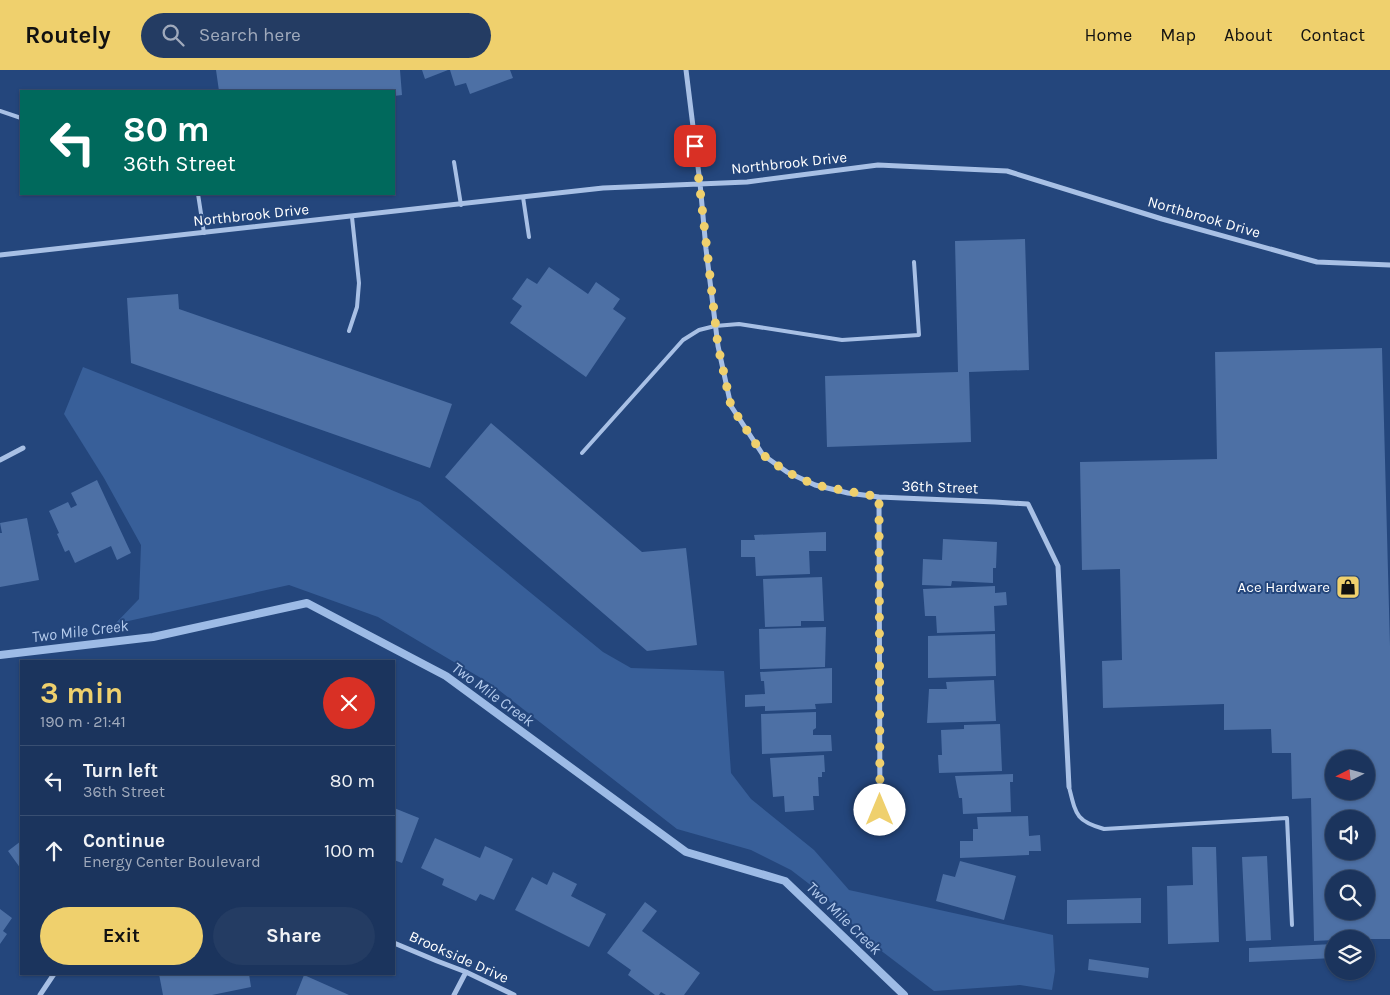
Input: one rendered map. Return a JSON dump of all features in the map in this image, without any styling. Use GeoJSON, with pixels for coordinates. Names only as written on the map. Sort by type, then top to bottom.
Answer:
{"type":"FeatureCollection","features":[{"type":"Feature","properties":{"kind":"street","name":"36th Street"},"geometry":{"type":"LineString","coordinates":[[686,70],[715,326],[731,406],[763,455],[787,472],[815,485],[879,497],[1028,504],[1058,566],[1069,788]]}},
{"type":"Feature","properties":{"kind":"street","name":"Northbrook Drive"},"geometry":{"type":"LineString","coordinates":[[0,255],[204,234],[603,188],[747,182],[878,165],[1007,171],[1162,219],[1317,262],[1390,266]]}},
{"type":"Feature","properties":{"kind":"street"},"geometry":{"type":"LineString","coordinates":[[0,460],[23,448]]}},
{"type":"Feature","properties":{"kind":"street"},"geometry":{"type":"LineString","coordinates":[[879,497],[880,829]]}},
{"type":"Feature","properties":{"kind":"street","name":"Brookside Drive"},"geometry":{"type":"LineString","coordinates":[[395,942],[466,972],[514,995]]}},
{"type":"Feature","properties":{"kind":"street"},"geometry":{"type":"LineString","coordinates":[[454,995],[466,972]]}},
{"type":"Feature","properties":{"kind":"street"},"geometry":{"type":"LineString","coordinates":[[40,995],[53,975]]}},
{"type":"Feature","properties":{"kind":"lane"},"geometry":{"type":"LineString","coordinates":[[0,111],[20,118]]}},
{"type":"Feature","properties":{"kind":"lane"},"geometry":{"type":"LineString","coordinates":[[454,162],[461,204]]}},
{"type":"Feature","properties":{"kind":"lane"},"geometry":{"type":"LineString","coordinates":[[198,195],[204,234]]}},
{"type":"Feature","properties":{"kind":"lane"},"geometry":{"type":"LineString","coordinates":[[523,197],[529,237]]}},
{"type":"Feature","properties":{"kind":"lane"},"geometry":{"type":"LineString","coordinates":[[349,331],[357,307],[359,283],[352,217]]}},
{"type":"Feature","properties":{"kind":"lane"},"geometry":{"type":"LineString","coordinates":[[582,453],[683,340],[699,330],[715,326],[739,324],[842,340],[919,336],[914,262]]}},
{"type":"Feature","properties":{"kind":"lane"},"geometry":{"type":"LineString","coordinates":[[1069,788],[1074,809],[1086,824],[1104,829],[1286,818],[1292,925]]}},
{"type":"Feature","properties":{"kind":"shaded area"},"geometry":{"type":"Polygon","coordinates":[[[83,367],[420,502],[603,652],[631,668],[724,671],[731,773],[751,799],[814,850],[849,890],[1053,935],[1055,971],[1052,990],[1020,985],[934,991],[871,943],[821,893],[791,870],[751,850],[677,829],[491,684],[378,617],[289,585],[115,624],[139,599],[141,545],[104,478],[64,414],[83,367]]]}},
{"type":"Feature","properties":{"kind":"building"},"geometry":{"type":"Polygon","coordinates":[[[216,70],[400,70],[402,95],[395,96],[395,90],[219,90],[216,70]]]}},
{"type":"Feature","properties":{"kind":"building"},"geometry":{"type":"Polygon","coordinates":[[[422,70],[448,70],[425,79],[422,70]]]}},
{"type":"Feature","properties":{"kind":"building"},"geometry":{"type":"Polygon","coordinates":[[[450,70],[510,70],[513,78],[470,94],[466,83],[455,86],[450,70]]]}},
{"type":"Feature","properties":{"kind":"building"},"geometry":{"type":"Polygon","coordinates":[[[1025,239],[1029,370],[969,372],[971,442],[827,447],[825,376],[958,372],[955,241],[1025,239]]]}},
{"type":"Feature","properties":{"kind":"building"},"geometry":{"type":"Polygon","coordinates":[[[549,267],[588,294],[596,282],[620,299],[613,309],[626,318],[586,377],[510,323],[522,306],[512,299],[527,278],[537,284],[549,267]]]}},
{"type":"Feature","properties":{"kind":"building"},"geometry":{"type":"Polygon","coordinates":[[[178,294],[179,309],[452,404],[430,468],[131,363],[127,298],[178,294]]]}},
{"type":"Feature","properties":{"kind":"building"},"geometry":{"type":"Polygon","coordinates":[[[1382,348],[1390,646],[1390,939],[1375,939],[1375,930],[1325,930],[1325,940],[1314,941],[1311,798],[1292,799],[1291,753],[1272,753],[1271,729],[1224,730],[1224,704],[1103,708],[1102,661],[1122,660],[1120,569],[1082,570],[1080,462],[1217,459],[1215,352],[1382,348]]]}},
{"type":"Feature","properties":{"kind":"building"},"geometry":{"type":"Polygon","coordinates":[[[491,423],[642,552],[686,548],[697,645],[647,651],[445,477],[491,423]]]}},
{"type":"Feature","properties":{"kind":"building"},"geometry":{"type":"Polygon","coordinates":[[[97,480],[131,553],[117,560],[111,546],[75,563],[69,550],[65,552],[49,511],[68,502],[71,508],[77,505],[71,493],[97,480]]]}},
{"type":"Feature","properties":{"kind":"building"},"geometry":{"type":"Polygon","coordinates":[[[27,518],[39,580],[0,587],[0,533],[2,533],[0,523],[27,518]]]}},
{"type":"Feature","properties":{"kind":"building"},"geometry":{"type":"Polygon","coordinates":[[[826,532],[826,551],[809,551],[810,574],[756,576],[755,557],[741,557],[741,540],[755,540],[754,535],[826,532]]]}},
{"type":"Feature","properties":{"kind":"building"},"geometry":{"type":"Polygon","coordinates":[[[943,539],[997,542],[996,568],[993,568],[993,583],[952,581],[951,586],[922,585],[923,559],[942,560],[943,539]]]}},
{"type":"Feature","properties":{"kind":"building"},"geometry":{"type":"Polygon","coordinates":[[[822,577],[824,621],[801,621],[801,626],[765,627],[763,579],[822,577]]]}},
{"type":"Feature","properties":{"kind":"building"},"geometry":{"type":"Polygon","coordinates":[[[995,586],[995,593],[1006,592],[1007,605],[994,606],[995,631],[937,633],[936,616],[925,616],[923,589],[995,586]]]}},
{"type":"Feature","properties":{"kind":"building"},"geometry":{"type":"Polygon","coordinates":[[[826,627],[825,667],[760,669],[759,629],[826,627]]]}},
{"type":"Feature","properties":{"kind":"building"},"geometry":{"type":"Polygon","coordinates":[[[995,634],[996,676],[928,678],[928,636],[995,634]]]}},
{"type":"Feature","properties":{"kind":"building"},"geometry":{"type":"Polygon","coordinates":[[[832,668],[832,703],[815,704],[816,709],[765,711],[765,706],[745,707],[745,695],[765,694],[764,681],[761,681],[760,672],[832,668]]]}},
{"type":"Feature","properties":{"kind":"building"},"geometry":{"type":"Polygon","coordinates":[[[994,680],[996,721],[927,723],[929,689],[947,689],[946,682],[994,680]]]}},
{"type":"Feature","properties":{"kind":"building"},"geometry":{"type":"Polygon","coordinates":[[[816,712],[816,728],[813,730],[813,735],[831,735],[832,751],[762,754],[761,714],[816,712]]]}},
{"type":"Feature","properties":{"kind":"building"},"geometry":{"type":"Polygon","coordinates":[[[1000,724],[1002,771],[939,773],[938,755],[942,755],[941,730],[964,729],[964,725],[1000,724]]]}},
{"type":"Feature","properties":{"kind":"building"},"geometry":{"type":"Polygon","coordinates":[[[824,755],[825,772],[822,772],[822,777],[818,777],[819,796],[813,796],[814,810],[785,812],[784,796],[773,797],[770,758],[824,755]]]}},
{"type":"Feature","properties":{"kind":"building"},"geometry":{"type":"Polygon","coordinates":[[[1013,774],[1013,782],[1010,782],[1011,812],[963,814],[962,798],[959,798],[955,776],[1013,774]]]}},
{"type":"Feature","properties":{"kind":"building"},"geometry":{"type":"Polygon","coordinates":[[[395,808],[419,818],[402,863],[395,860],[395,808]]]}},
{"type":"Feature","properties":{"kind":"building"},"geometry":{"type":"Polygon","coordinates":[[[1028,816],[1029,836],[1040,835],[1041,851],[1029,851],[1029,855],[960,858],[960,841],[973,841],[973,829],[978,829],[977,817],[1028,816]]]}},
{"type":"Feature","properties":{"kind":"building"},"geometry":{"type":"Polygon","coordinates":[[[435,838],[480,858],[485,846],[513,859],[494,900],[480,894],[476,901],[442,885],[444,879],[421,868],[435,838]]]}},
{"type":"Feature","properties":{"kind":"building"},"geometry":{"type":"Polygon","coordinates":[[[20,842],[20,868],[8,851],[20,842]]]}},
{"type":"Feature","properties":{"kind":"building"},"geometry":{"type":"Polygon","coordinates":[[[1192,847],[1216,847],[1219,942],[1168,944],[1167,886],[1193,885],[1192,847]]]}},
{"type":"Feature","properties":{"kind":"building"},"geometry":{"type":"Polygon","coordinates":[[[1267,856],[1271,940],[1246,941],[1242,857],[1267,856]]]}},
{"type":"Feature","properties":{"kind":"building"},"geometry":{"type":"Polygon","coordinates":[[[960,861],[1016,876],[1004,920],[936,901],[943,874],[955,877],[960,861]]]}},
{"type":"Feature","properties":{"kind":"building"},"geometry":{"type":"Polygon","coordinates":[[[553,872],[577,884],[571,896],[606,914],[589,947],[515,910],[532,877],[547,885],[553,872]]]}},
{"type":"Feature","properties":{"kind":"building"},"geometry":{"type":"Polygon","coordinates":[[[1141,898],[1141,923],[1067,924],[1067,900],[1141,898]]]}},
{"type":"Feature","properties":{"kind":"building"},"geometry":{"type":"Polygon","coordinates":[[[645,902],[657,911],[642,931],[700,973],[684,995],[666,995],[661,992],[659,995],[655,995],[628,975],[631,970],[607,953],[645,902]]]}},
{"type":"Feature","properties":{"kind":"building"},"geometry":{"type":"Polygon","coordinates":[[[0,909],[12,918],[3,931],[7,934],[0,944],[0,909]]]}},
{"type":"Feature","properties":{"kind":"building"},"geometry":{"type":"Polygon","coordinates":[[[1325,944],[1325,958],[1249,962],[1249,948],[1325,944]]]}},
{"type":"Feature","properties":{"kind":"building"},"geometry":{"type":"Polygon","coordinates":[[[1089,959],[1149,968],[1148,978],[1088,970],[1089,959]]]}},
{"type":"Feature","properties":{"kind":"building"},"geometry":{"type":"Polygon","coordinates":[[[159,975],[249,975],[251,987],[212,995],[163,995],[159,975]]]}},
{"type":"Feature","properties":{"kind":"building"},"geometry":{"type":"Polygon","coordinates":[[[304,975],[349,995],[296,995],[304,975]]]}},
{"type":"Feature","properties":{"kind":"waterway","name":"Two Mile Creek"},"geometry":{"type":"LineString","coordinates":[[0,655],[153,637],[307,603],[446,676],[686,852],[785,881],[904,995]]}},
{"type":"Feature","properties":{"kind":"place","name":"Ace Hardware"},"geometry":{"type":"Point","coordinates":[1348,587]}},
{"type":"Feature","properties":{"kind":"route"},"geometry":{"type":"LineString","coordinates":[[695,146],[718,346],[731,406],[763,455],[787,472],[815,485],[879,497],[880,810]]}}]}
